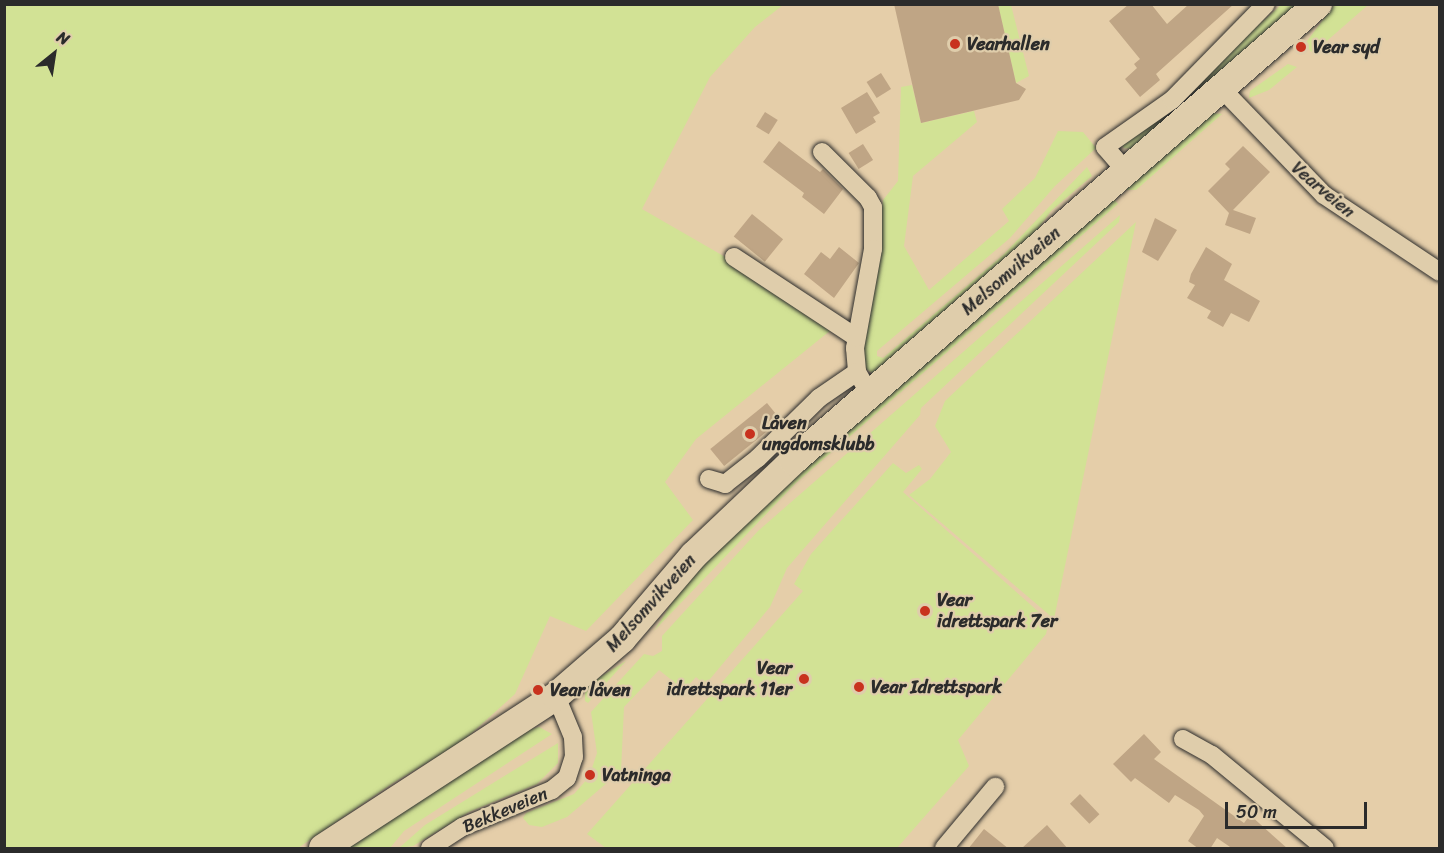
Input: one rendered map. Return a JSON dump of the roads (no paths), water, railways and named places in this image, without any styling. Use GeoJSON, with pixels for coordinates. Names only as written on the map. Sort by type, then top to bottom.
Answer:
{"type":"FeatureCollection","features":[{"type":"Feature","properties":{"kind":"main road","name":"Melsomvikveien"},"geometry":{"type":"LineString","coordinates":[[323,849],[556,696],[622,639],[734,515],[863,382],[1125,170],[1222,89],[1318,4]]}},
{"type":"Feature","properties":{"kind":"street"},"geometry":{"type":"LineString","coordinates":[[1125,170],[1105,147],[1172,100],[1266,4]]}},
{"type":"Feature","properties":{"kind":"street","name":"Vearveien"},"geometry":{"type":"LineString","coordinates":[[1222,89],[1324,195],[1440,272]]}},
{"type":"Feature","properties":{"kind":"street"},"geometry":{"type":"LineString","coordinates":[[822,152],[868,198],[873,207],[873,249],[856,337],[863,382]]}},
{"type":"Feature","properties":{"kind":"street"},"geometry":{"type":"LineString","coordinates":[[734,257],[856,337]]}},
{"type":"Feature","properties":{"kind":"street","name":"Melsomvikveien"},"geometry":{"type":"LineString","coordinates":[[709,479],[725,484],[819,398],[863,382]]}},
{"type":"Feature","properties":{"kind":"street","name":"Bekkeveien"},"geometry":{"type":"LineString","coordinates":[[430,849],[471,822],[552,790],[567,778],[574,758],[573,737],[556,696]]}},
{"type":"Feature","properties":{"kind":"street"},"geometry":{"type":"LineString","coordinates":[[1183,739],[1212,755],[1325,849]]}},
{"type":"Feature","properties":{"kind":"street"},"geometry":{"type":"LineString","coordinates":[[944,849],[995,787]]}},
{"type":"Feature","properties":{"kind":"place","name":"Vearhallen"},"geometry":{"type":"Point","coordinates":[955,44]}},
{"type":"Feature","properties":{"kind":"place","name":"Vear syd"},"geometry":{"type":"Point","coordinates":[1301,47]}},
{"type":"Feature","properties":{"kind":"place","name":"Låven ungdomsklubb"},"geometry":{"type":"Point","coordinates":[750,434]}},
{"type":"Feature","properties":{"kind":"place","name":"Vear idrettspark 7er"},"geometry":{"type":"Point","coordinates":[925,611]}},
{"type":"Feature","properties":{"kind":"place","name":"Vear idrettspark 11er"},"geometry":{"type":"Point","coordinates":[804,679]}},
{"type":"Feature","properties":{"kind":"place","name":"Vear Idrettspark"},"geometry":{"type":"Point","coordinates":[859,687]}},
{"type":"Feature","properties":{"kind":"place","name":"Vear låven"},"geometry":{"type":"Point","coordinates":[538,690]}},
{"type":"Feature","properties":{"kind":"place","name":"Vatninga"},"geometry":{"type":"Point","coordinates":[590,775]}}]}
